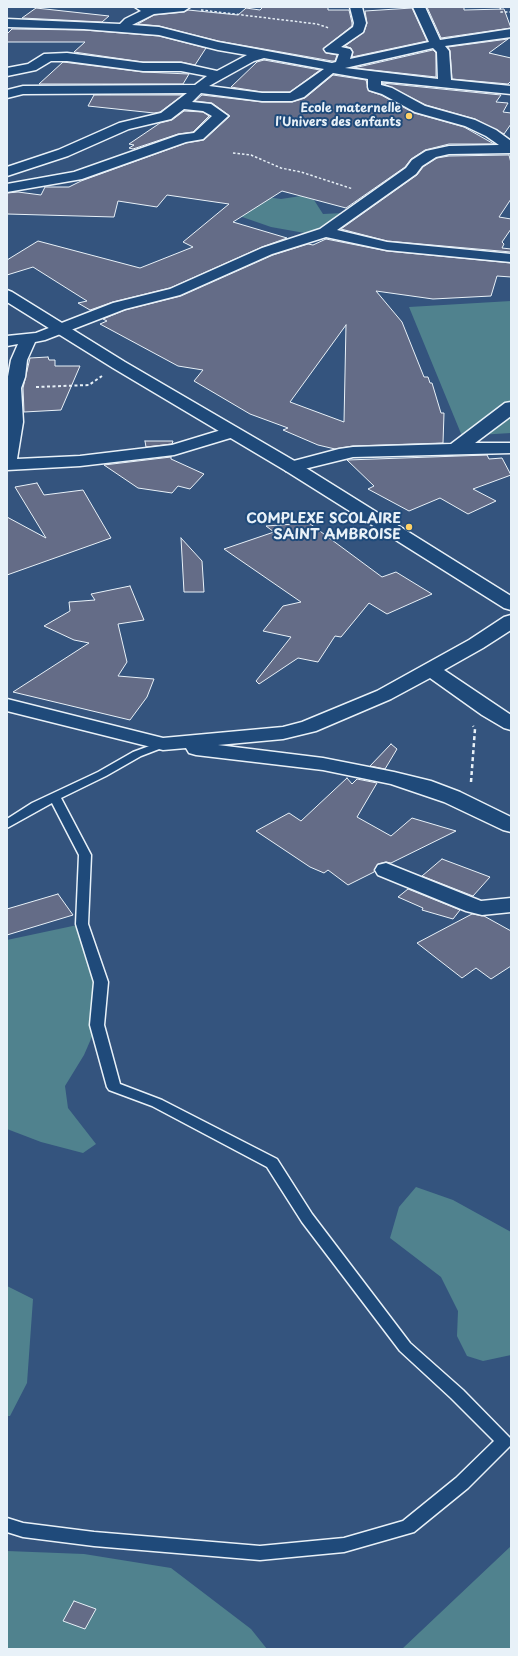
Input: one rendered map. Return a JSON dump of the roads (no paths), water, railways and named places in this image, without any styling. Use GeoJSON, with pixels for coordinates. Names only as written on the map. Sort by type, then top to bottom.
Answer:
{"type":"FeatureCollection","features":[{"type":"Feature","properties":{"kind":"street"},"geometry":{"type":"LineString","coordinates":[[126,28],[126,24],[146,9],[184,7]]}},
{"type":"Feature","properties":{"kind":"street"},"geometry":{"type":"LineString","coordinates":[[7,94],[30,90],[198,89],[262,97],[292,96],[299,94],[334,67],[346,52],[330,49],[355,32],[360,23],[356,7]]}},
{"type":"Feature","properties":{"kind":"street"},"geometry":{"type":"LineString","coordinates":[[419,7],[436,44],[443,51],[445,84]]}},
{"type":"Feature","properties":{"kind":"street"},"geometry":{"type":"LineString","coordinates":[[7,23],[48,23],[126,28],[173,34],[218,46],[334,67],[375,77],[509,89]]}},
{"type":"Feature","properties":{"kind":"street"},"geometry":{"type":"LineString","coordinates":[[334,67],[436,44],[511,33]]}},
{"type":"Feature","properties":{"kind":"street"},"geometry":{"type":"LineString","coordinates":[[7,172],[63,153],[124,126],[166,116],[181,105],[198,89],[220,74],[250,58],[261,55]]}},
{"type":"Feature","properties":{"kind":"street"},"geometry":{"type":"LineString","coordinates":[[7,72],[32,67],[48,57],[67,57],[143,67],[181,67],[220,74]]}},
{"type":"Feature","properties":{"kind":"street"},"geometry":{"type":"LineString","coordinates":[[375,77],[374,87],[387,91],[420,109],[470,123],[491,133],[511,148]]}},
{"type":"Feature","properties":{"kind":"street"},"geometry":{"type":"LineString","coordinates":[[7,188],[77,176],[184,138],[198,136],[220,116],[206,107],[181,105]]}},
{"type":"Feature","properties":{"kind":"street"},"geometry":{"type":"LineString","coordinates":[[7,341],[28,340],[120,306],[175,292],[267,251],[325,232],[411,171],[426,156],[431,154],[448,150],[511,148]]}},
{"type":"Feature","properties":{"kind":"street"},"geometry":{"type":"LineString","coordinates":[[325,232],[387,246],[511,258]]}},
{"type":"Feature","properties":{"kind":"street"},"geometry":{"type":"LineString","coordinates":[[7,295],[119,365],[292,467],[511,604]]}},
{"type":"Feature","properties":{"kind":"street"},"geometry":{"type":"LineString","coordinates":[[28,340],[19,360],[17,377],[13,388],[14,422],[7,465],[80,461],[167,451],[231,432]]}},
{"type":"Feature","properties":{"kind":"street"},"geometry":{"type":"LineString","coordinates":[[455,448],[493,422],[511,407]]}},
{"type":"Feature","properties":{"kind":"street"},"geometry":{"type":"LineString","coordinates":[[292,467],[339,454],[455,448],[511,448]]}},
{"type":"Feature","properties":{"kind":"street"},"geometry":{"type":"LineString","coordinates":[[163,744],[283,733],[309,727],[384,695],[511,621]]}},
{"type":"Feature","properties":{"kind":"street"},"geometry":{"type":"LineString","coordinates":[[430,669],[489,712],[511,724]]}},
{"type":"Feature","properties":{"kind":"street"},"geometry":{"type":"LineString","coordinates":[[7,705],[163,744],[323,764],[394,778],[423,786],[511,825]]}},
{"type":"Feature","properties":{"kind":"street"},"geometry":{"type":"LineString","coordinates":[[386,870],[474,906],[482,908],[511,905]]}},
{"type":"Feature","properties":{"kind":"lane"},"geometry":{"type":"LineString","coordinates":[[7,824],[36,806],[102,774],[137,754],[163,744]]}},
{"type":"Feature","properties":{"kind":"lane"},"geometry":{"type":"LineString","coordinates":[[7,1525],[23,1530],[94,1539],[260,1554],[344,1545],[408,1527],[462,1483],[504,1441],[457,1394],[405,1347],[307,1218],[272,1163],[157,1103],[114,1087],[97,1025],[101,982],[82,924],[85,855],[55,797]]}},
{"type":"Feature","properties":{"kind":"place","name":"Ecole maternelle l'Univers des enfants"},"geometry":{"type":"Point","coordinates":[409,116]}},
{"type":"Feature","properties":{"kind":"place","name":"COMPLEXE SCOLAIRE SAINT AMBROISE"},"geometry":{"type":"Point","coordinates":[409,527]}}]}
